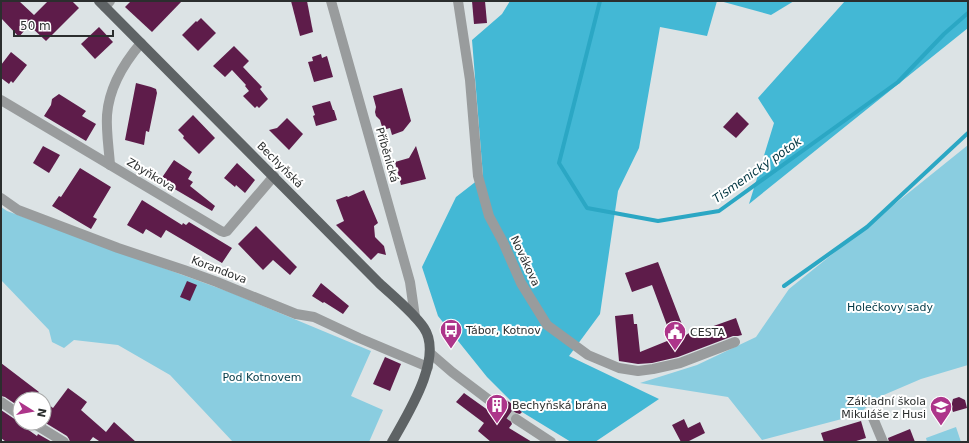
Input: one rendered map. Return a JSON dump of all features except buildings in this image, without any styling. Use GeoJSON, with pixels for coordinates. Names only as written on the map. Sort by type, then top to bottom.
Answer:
{"type":"FeatureCollection","features":[{"type":"Feature","properties":{"kind":"main road","name":"Bechyňská"},"geometry":{"type":"LineString","coordinates":[[105,3],[141,43],[379,283],[415,317],[424,328],[429,339],[430,353],[428,366],[419,391],[392,442]]}},
{"type":"Feature","properties":{"kind":"street","name":"Příběnická"},"geometry":{"type":"LineString","coordinates":[[331,1],[409,279],[415,317]]}},
{"type":"Feature","properties":{"kind":"street","name":"Novákova"},"geometry":{"type":"LineString","coordinates":[[458,1],[470,80],[478,176],[489,216],[503,242],[521,283],[547,324],[588,355],[619,368],[638,371],[653,370],[680,364],[735,342]]}},
{"type":"Feature","properties":{"kind":"street"},"geometry":{"type":"LineString","coordinates":[[110,165],[107,133],[107,115],[109,104],[118,75],[130,56],[141,43]]}},
{"type":"Feature","properties":{"kind":"street","name":"Zbyňkova"},"geometry":{"type":"LineString","coordinates":[[1,100],[218,230],[224,232],[230,228],[274,176]]}},
{"type":"Feature","properties":{"kind":"street","name":"Korandova"},"geometry":{"type":"LineString","coordinates":[[1,198],[18,210],[118,248],[218,282],[296,314],[314,317],[359,338],[428,366]]}},
{"type":"Feature","properties":{"kind":"street"},"geometry":{"type":"LineString","coordinates":[[430,353],[452,372],[497,406]]}},
{"type":"Feature","properties":{"kind":"street"},"geometry":{"type":"LineString","coordinates":[[1,402],[12,410]]}},
{"type":"Feature","properties":{"kind":"street"},"geometry":{"type":"LineString","coordinates":[[873,418],[883,442]]}},
{"type":"Feature","properties":{"kind":"street"},"geometry":{"type":"LineString","coordinates":[[516,419],[551,442]]}},
{"type":"Feature","properties":{"kind":"street"},"geometry":{"type":"LineString","coordinates":[[46,431],[64,442]]}},
{"type":"Feature","properties":{"kind":"green space","name":"Holečkovy sady"},"geometry":{"type":"Polygon","coordinates":[[[968,145],[968,365],[921,379],[879,397],[857,415],[762,440],[728,397],[640,383],[697,365],[756,337],[789,289],[968,145]]]}},
{"type":"Feature","properties":{"kind":"green space","name":"Pod Kotnovem"},"geometry":{"type":"Polygon","coordinates":[[[1,207],[7,211],[232,293],[371,351],[351,396],[383,410],[369,442],[233,442],[170,375],[118,345],[74,340],[64,348],[52,342],[49,330],[1,280],[1,207]]]}},
{"type":"Feature","properties":{"kind":"green space"},"geometry":{"type":"Polygon","coordinates":[[[956,427],[961,442],[927,442],[926,438],[956,427]]]}},
{"type":"Feature","properties":{"kind":"shaded area"},"geometry":{"type":"Polygon","coordinates":[[[510,1],[717,1],[707,36],[660,27],[639,148],[618,191],[600,314],[569,356],[659,399],[595,442],[571,442],[522,412],[487,377],[438,316],[422,267],[456,197],[483,176],[472,40],[502,14],[510,1]]]}},
{"type":"Feature","properties":{"kind":"shaded area"},"geometry":{"type":"Polygon","coordinates":[[[720,1],[794,1],[771,15],[720,1]]]}},
{"type":"Feature","properties":{"kind":"shaded area"},"geometry":{"type":"Polygon","coordinates":[[[845,1],[968,1],[968,28],[749,204],[774,123],[758,98],[845,1]]]}},
{"type":"Feature","properties":{"kind":"waterway","name":"Tismenický potok"},"geometry":{"type":"LineString","coordinates":[[600,1],[559,163],[587,208],[658,221],[719,211],[898,82],[944,34],[968,13]]}},
{"type":"Feature","properties":{"kind":"waterway"},"geometry":{"type":"LineString","coordinates":[[784,286],[867,227],[968,133]]}},
{"type":"Feature","properties":{"kind":"tunnel"},"geometry":{"type":"LineString","coordinates":[[497,406],[516,419]]}},
{"type":"Feature","properties":{"kind":"place","name":"Tábor, Kotnov"},"geometry":{"type":"Point","coordinates":[451,350]}},
{"type":"Feature","properties":{"kind":"place","name":"CESTA"},"geometry":{"type":"Point","coordinates":[675,352]}},
{"type":"Feature","properties":{"kind":"place","name":"Bechyňská brána"},"geometry":{"type":"Point","coordinates":[497,424]}},
{"type":"Feature","properties":{"kind":"place","name":"Základní škola Mikuláše z Husi"},"geometry":{"type":"Point","coordinates":[941,426]}}]}
